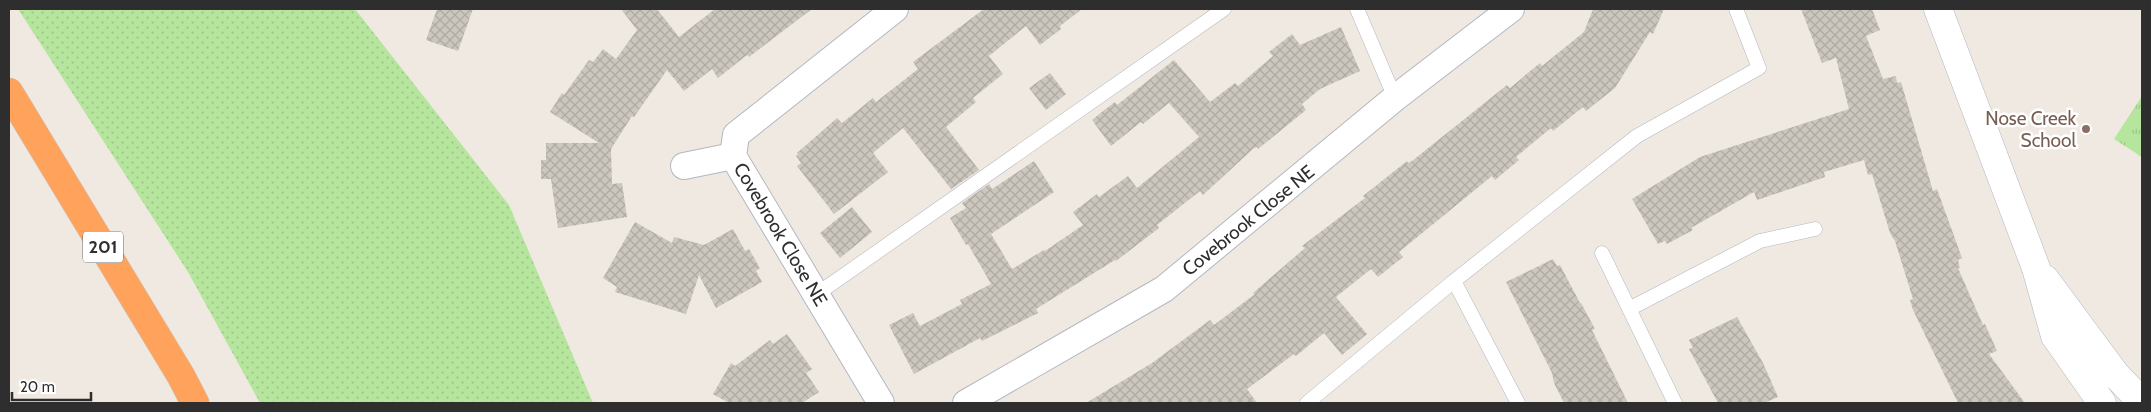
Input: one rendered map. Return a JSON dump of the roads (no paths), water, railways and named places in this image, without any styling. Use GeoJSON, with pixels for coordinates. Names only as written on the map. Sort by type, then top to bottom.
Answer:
{"type":"FeatureCollection","features":[{"type":"Feature","properties":{"kind":"highway","name":"201"},"geometry":{"type":"LineString","coordinates":[[9,92],[176,368],[195,403]]}},
{"type":"Feature","properties":{"kind":"street","name":"Covebrook Close NE"},"geometry":{"type":"LineString","coordinates":[[881,403],[733,156],[736,135],[895,9]]}},
{"type":"Feature","properties":{"kind":"street","name":"Covebrook Close NE"},"geometry":{"type":"LineString","coordinates":[[966,403],[1164,288],[1395,98],[1511,9]]}},
{"type":"Feature","properties":{"kind":"street"},"geometry":{"type":"LineString","coordinates":[[1938,9],[2036,268],[2055,336],[2102,403]]}},
{"type":"Feature","properties":{"kind":"street"},"geometry":{"type":"LineString","coordinates":[[684,166],[733,156]]}},
{"type":"Feature","properties":{"kind":"street"},"geometry":{"type":"LineString","coordinates":[[2036,268],[2116,375],[2142,402]]}},
{"type":"Feature","properties":{"kind":"lane"},"geometry":{"type":"LineString","coordinates":[[817,294],[1224,9]]}},
{"type":"Feature","properties":{"kind":"lane"},"geometry":{"type":"LineString","coordinates":[[1357,9],[1395,98]]}},
{"type":"Feature","properties":{"kind":"lane"},"geometry":{"type":"LineString","coordinates":[[1307,403],[1454,281],[1637,136],[1759,68],[1736,9]]}},
{"type":"Feature","properties":{"kind":"lane"},"geometry":{"type":"LineString","coordinates":[[1630,309],[1760,241],[1815,228]]}},
{"type":"Feature","properties":{"kind":"lane"},"geometry":{"type":"LineString","coordinates":[[1602,252],[1675,403]]}},
{"type":"Feature","properties":{"kind":"lane"},"geometry":{"type":"LineString","coordinates":[[1454,281],[1518,403]]}},
{"type":"Feature","properties":{"kind":"place","name":"Nose Creek School"},"geometry":{"type":"Point","coordinates":[2086,129]}}]}
